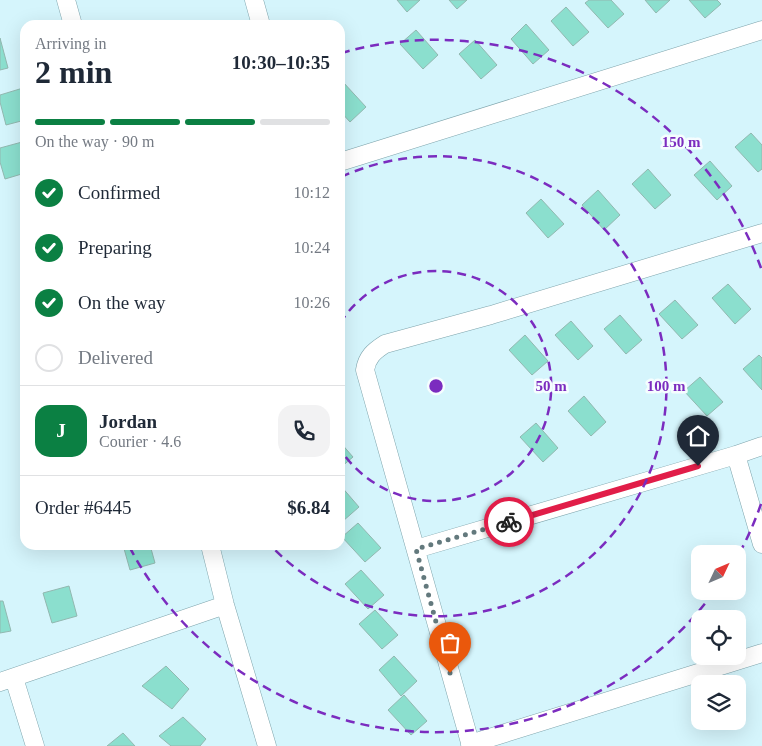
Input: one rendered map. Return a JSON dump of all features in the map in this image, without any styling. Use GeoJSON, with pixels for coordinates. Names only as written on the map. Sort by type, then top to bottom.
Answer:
{"type":"FeatureCollection","features":[{"type":"Feature","properties":{"kind":"street"},"geometry":{"type":"LineString","coordinates":[[66,0],[72,20]]}},
{"type":"Feature","properties":{"kind":"street"},"geometry":{"type":"LineString","coordinates":[[254,0],[260,20]]}},
{"type":"Feature","properties":{"kind":"street"},"geometry":{"type":"LineString","coordinates":[[345,160],[762,30]]}},
{"type":"Feature","properties":{"kind":"street"},"geometry":{"type":"LineString","coordinates":[[762,234],[491,316],[385,344],[372,354],[366,363],[365,370],[470,745],[762,653]]}},
{"type":"Feature","properties":{"kind":"street"},"geometry":{"type":"LineString","coordinates":[[416,549],[762,446]]}},
{"type":"Feature","properties":{"kind":"street"},"geometry":{"type":"LineString","coordinates":[[736,455],[762,544]]}},
{"type":"Feature","properties":{"kind":"street"},"geometry":{"type":"LineString","coordinates":[[211,550],[225,605],[266,746]]}},
{"type":"Feature","properties":{"kind":"street"},"geometry":{"type":"LineString","coordinates":[[35,746],[7,680],[225,605]]}},
{"type":"Feature","properties":{"kind":"building"},"geometry":{"type":"Polygon","coordinates":[[[397,0],[420,0],[407,12],[397,0]]]}},
{"type":"Feature","properties":{"kind":"building"},"geometry":{"type":"Polygon","coordinates":[[[449,0],[467,0],[457,9],[449,0]]]}},
{"type":"Feature","properties":{"kind":"building"},"geometry":{"type":"Polygon","coordinates":[[[589,0],[611,0],[624,14],[608,28],[585,3],[589,0]]]}},
{"type":"Feature","properties":{"kind":"building"},"geometry":{"type":"Polygon","coordinates":[[[645,0],[670,0],[656,13],[645,0]]]}},
{"type":"Feature","properties":{"kind":"building"},"geometry":{"type":"Polygon","coordinates":[[[689,0],[717,0],[721,4],[705,18],[689,0]]]}},
{"type":"Feature","properties":{"kind":"building"},"geometry":{"type":"Polygon","coordinates":[[[566,7],[589,32],[573,46],[551,21],[566,7]]]}},
{"type":"Feature","properties":{"kind":"building"},"geometry":{"type":"Polygon","coordinates":[[[526,24],[549,50],[533,64],[511,39],[526,24]]]}},
{"type":"Feature","properties":{"kind":"building"},"geometry":{"type":"Polygon","coordinates":[[[416,30],[438,55],[423,69],[400,44],[416,30]]]}},
{"type":"Feature","properties":{"kind":"building"},"geometry":{"type":"Polygon","coordinates":[[[0,38],[8,68],[0,70],[0,38]]]}},
{"type":"Feature","properties":{"kind":"building"},"geometry":{"type":"Polygon","coordinates":[[[475,40],[497,65],[481,79],[459,54],[475,40]]]}},
{"type":"Feature","properties":{"kind":"building"},"geometry":{"type":"Polygon","coordinates":[[[345,84],[366,107],[350,122],[345,116],[345,84]]]}},
{"type":"Feature","properties":{"kind":"building"},"geometry":{"type":"Polygon","coordinates":[[[20,89],[20,121],[6,125],[0,95],[20,89]]]}},
{"type":"Feature","properties":{"kind":"building"},"geometry":{"type":"Polygon","coordinates":[[[751,133],[762,145],[762,169],[758,172],[735,147],[751,133]]]}},
{"type":"Feature","properties":{"kind":"building"},"geometry":{"type":"Polygon","coordinates":[[[20,143],[20,174],[5,179],[0,162],[0,148],[20,143]]]}},
{"type":"Feature","properties":{"kind":"building"},"geometry":{"type":"Polygon","coordinates":[[[710,161],[732,186],[717,200],[694,175],[710,161]]]}},
{"type":"Feature","properties":{"kind":"building"},"geometry":{"type":"Polygon","coordinates":[[[648,169],[671,195],[655,209],[632,184],[648,169]]]}},
{"type":"Feature","properties":{"kind":"building"},"geometry":{"type":"Polygon","coordinates":[[[598,190],[620,215],[604,230],[582,205],[598,190]]]}},
{"type":"Feature","properties":{"kind":"building"},"geometry":{"type":"Polygon","coordinates":[[[541,199],[564,224],[548,238],[526,213],[541,199]]]}},
{"type":"Feature","properties":{"kind":"building"},"geometry":{"type":"Polygon","coordinates":[[[728,284],[751,309],[735,324],[712,298],[728,284]]]}},
{"type":"Feature","properties":{"kind":"building"},"geometry":{"type":"Polygon","coordinates":[[[675,300],[698,325],[682,339],[659,314],[675,300]]]}},
{"type":"Feature","properties":{"kind":"building"},"geometry":{"type":"Polygon","coordinates":[[[620,315],[642,340],[626,354],[604,329],[620,315]]]}},
{"type":"Feature","properties":{"kind":"building"},"geometry":{"type":"Polygon","coordinates":[[[571,321],[593,346],[578,360],[555,335],[571,321]]]}},
{"type":"Feature","properties":{"kind":"building"},"geometry":{"type":"Polygon","coordinates":[[[525,335],[548,361],[532,375],[509,350],[525,335]]]}},
{"type":"Feature","properties":{"kind":"building"},"geometry":{"type":"Polygon","coordinates":[[[759,355],[762,358],[762,390],[743,369],[759,355]]]}},
{"type":"Feature","properties":{"kind":"building"},"geometry":{"type":"Polygon","coordinates":[[[700,377],[723,402],[707,416],[684,391],[700,377]]]}},
{"type":"Feature","properties":{"kind":"building"},"geometry":{"type":"Polygon","coordinates":[[[584,396],[606,422],[591,436],[568,411],[584,396]]]}},
{"type":"Feature","properties":{"kind":"building"},"geometry":{"type":"Polygon","coordinates":[[[536,423],[558,448],[543,462],[520,437],[536,423]]]}},
{"type":"Feature","properties":{"kind":"building"},"geometry":{"type":"Polygon","coordinates":[[[345,448],[353,457],[345,464],[345,448]]]}},
{"type":"Feature","properties":{"kind":"building"},"geometry":{"type":"Polygon","coordinates":[[[345,491],[359,507],[345,519],[345,491]]]}},
{"type":"Feature","properties":{"kind":"building"},"geometry":{"type":"Polygon","coordinates":[[[358,523],[381,548],[365,562],[345,540],[345,534],[358,523]]]}},
{"type":"Feature","properties":{"kind":"building"},"geometry":{"type":"Polygon","coordinates":[[[124,550],[151,550],[155,563],[130,570],[124,550]]]}},
{"type":"Feature","properties":{"kind":"building"},"geometry":{"type":"Polygon","coordinates":[[[361,570],[384,595],[368,609],[345,584],[361,570]]]}},
{"type":"Feature","properties":{"kind":"building"},"geometry":{"type":"Polygon","coordinates":[[[69,586],[77,616],[52,623],[43,593],[69,586]]]}},
{"type":"Feature","properties":{"kind":"building"},"geometry":{"type":"Polygon","coordinates":[[[0,601],[3,601],[11,631],[0,633],[0,601]]]}},
{"type":"Feature","properties":{"kind":"building"},"geometry":{"type":"Polygon","coordinates":[[[375,610],[398,635],[382,649],[359,624],[375,610]]]}},
{"type":"Feature","properties":{"kind":"building"},"geometry":{"type":"Polygon","coordinates":[[[394,656],[417,681],[401,696],[379,670],[394,656]]]}},
{"type":"Feature","properties":{"kind":"building"},"geometry":{"type":"Polygon","coordinates":[[[166,666],[189,689],[172,709],[142,686],[166,666]]]}},
{"type":"Feature","properties":{"kind":"building"},"geometry":{"type":"Polygon","coordinates":[[[404,695],[427,721],[411,735],[388,710],[404,695]]]}},
{"type":"Feature","properties":{"kind":"building"},"geometry":{"type":"Polygon","coordinates":[[[183,717],[206,739],[200,746],[171,746],[159,736],[183,717]]]}},
{"type":"Feature","properties":{"kind":"building"},"geometry":{"type":"Polygon","coordinates":[[[123,733],[135,746],[107,746],[123,733]]]}},
{"type":"Feature","properties":{"kind":"way so far"},"geometry":{"type":"LineString","coordinates":[[450,673],[416,549],[509,522]]}},
{"type":"Feature","properties":{"kind":"route"},"geometry":{"type":"LineString","coordinates":[[509,522],[698,466]]}}]}
